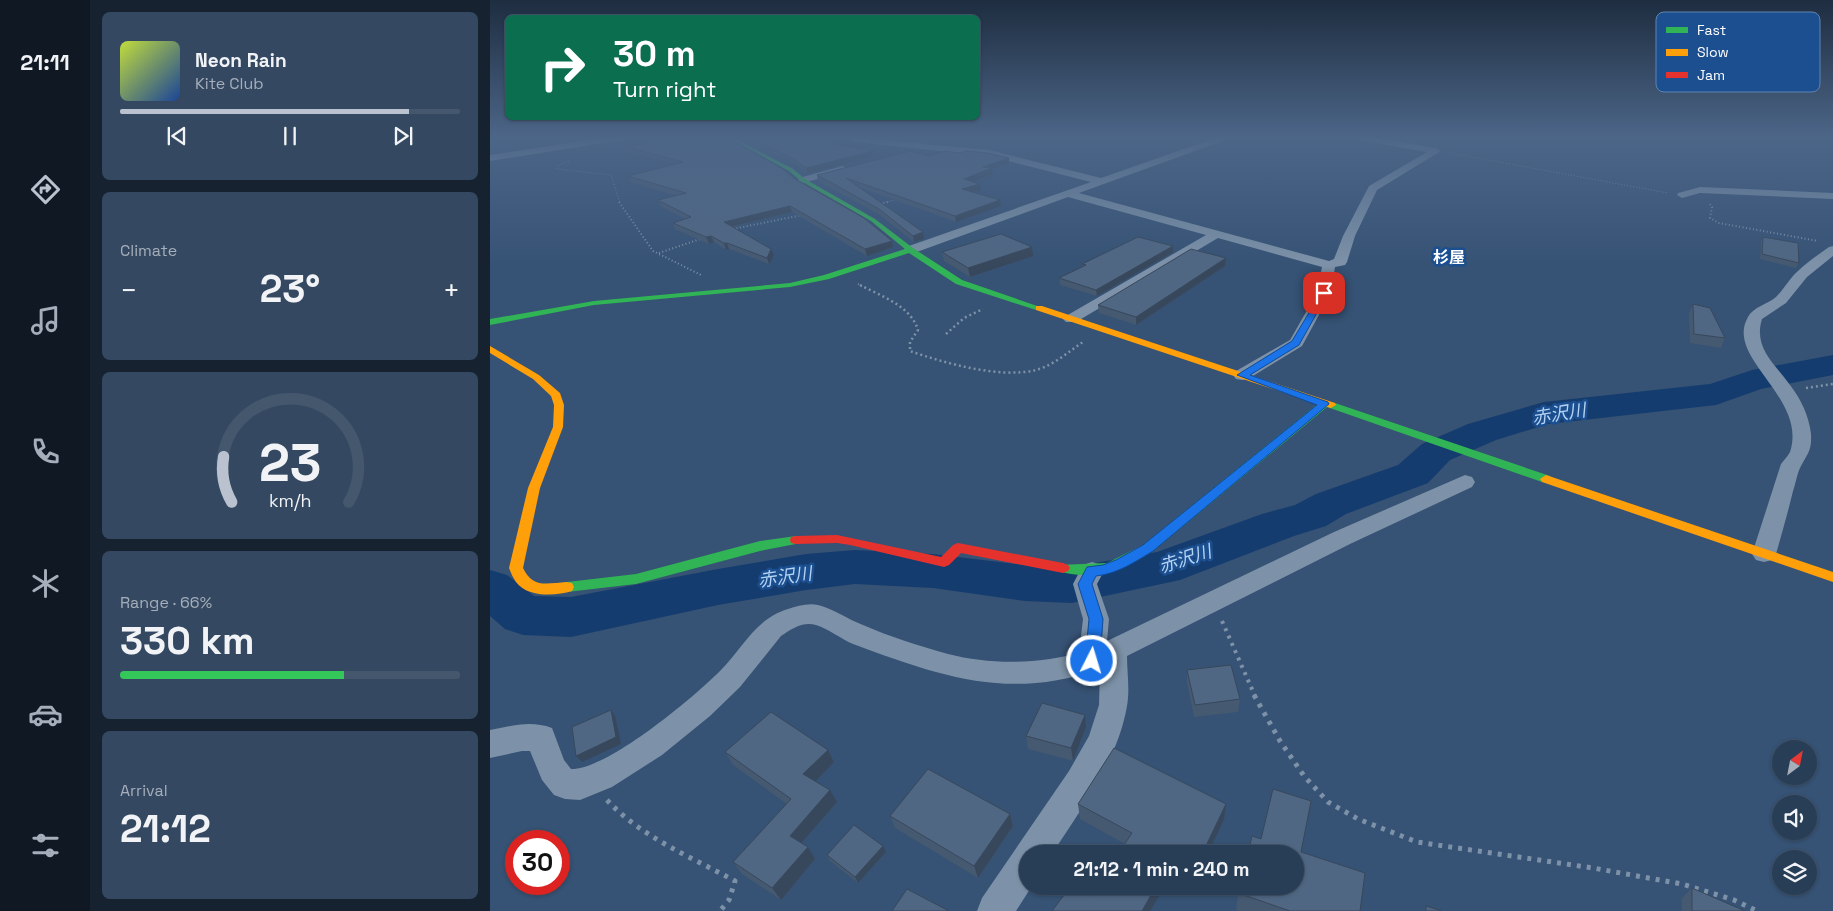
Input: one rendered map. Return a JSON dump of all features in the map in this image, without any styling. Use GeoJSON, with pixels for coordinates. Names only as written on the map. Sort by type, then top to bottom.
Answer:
{"type":"FeatureCollection","features":[{"type":"Feature","properties":{"kind":"street"},"geometry":{"type":"LineString","coordinates":[[803,180],[880,226],[910,250],[959,282],[1242,375],[1833,577]]}},
{"type":"Feature","properties":{"kind":"street"},"geometry":{"type":"LineString","coordinates":[[1095,180],[1101,181]]}},
{"type":"Feature","properties":{"kind":"street"},"geometry":{"type":"LineString","coordinates":[[490,322],[594,304],[790,285],[838,273],[910,250],[1070,194],[1105,180]]}},
{"type":"Feature","properties":{"kind":"street"},"geometry":{"type":"LineString","coordinates":[[1070,194],[1328,266],[1340,262],[1349,236],[1373,188],[1386,180]]}},
{"type":"Feature","properties":{"kind":"street"},"geometry":{"type":"LineString","coordinates":[[1682,194],[1700,190],[1833,196]]}},
{"type":"Feature","properties":{"kind":"street"},"geometry":{"type":"LineString","coordinates":[[1071,319],[1216,234]]}},
{"type":"Feature","properties":{"kind":"street"},"geometry":{"type":"LineString","coordinates":[[1764,554],[1791,464],[1800,452],[1798,418],[1785,391],[1757,353],[1750,335],[1755,317],[1781,300],[1802,274],[1829,246]]}},
{"type":"Feature","properties":{"kind":"street"},"geometry":{"type":"LineString","coordinates":[[1242,375],[1296,343],[1324,293],[1328,266]]}},
{"type":"Feature","properties":{"kind":"street"},"geometry":{"type":"LineString","coordinates":[[490,349],[515,362],[556,393],[560,412],[553,445],[537,478],[516,568],[519,579],[527,586],[542,589],[635,579],[770,543],[837,539],[944,562],[958,548],[1041,565],[1092,571],[1105,570],[1121,564],[1148,548],[1324,404]]}},
{"type":"Feature","properties":{"kind":"street"},"geometry":{"type":"LineString","coordinates":[[490,744],[522,737],[541,738],[556,776],[564,783],[574,786],[611,772],[645,750],[704,703],[732,678],[765,634],[778,624],[792,618],[816,615],[853,633],[954,667],[1015,674],[1058,671],[1103,656],[1342,538],[1465,482]]}},
{"type":"Feature","properties":{"kind":"street"},"geometry":{"type":"LineString","coordinates":[[1038,845],[1074,789],[1105,732],[1113,705],[1096,619],[1085,584],[1092,571]]}},
{"type":"Feature","properties":{"kind":"street"},"geometry":{"type":"LineString","coordinates":[[994,911],[1019,874]]}},
{"type":"Feature","properties":{"kind":"path"},"geometry":{"type":"LineString","coordinates":[[613,180],[620,202],[653,251],[698,274],[716,287],[719,293]]}},
{"type":"Feature","properties":{"kind":"path"},"geometry":{"type":"LineString","coordinates":[[1599,180],[1682,194],[1708,203],[1712,208],[1710,218],[1719,223],[1829,246]]}},
{"type":"Feature","properties":{"kind":"path"},"geometry":{"type":"LineString","coordinates":[[855,210],[900,198]]}},
{"type":"Feature","properties":{"kind":"path"},"geometry":{"type":"LineString","coordinates":[[728,231],[804,214]]}},
{"type":"Feature","properties":{"kind":"path"},"geometry":{"type":"LineString","coordinates":[[658,253],[704,238]]}},
{"type":"Feature","properties":{"kind":"path"},"geometry":{"type":"LineString","coordinates":[[838,273],[905,310],[915,318],[918,323],[918,330],[912,338],[909,346],[910,351],[933,359],[984,368],[1026,372],[1038,370],[1103,329]]}},
{"type":"Feature","properties":{"kind":"path"},"geometry":{"type":"LineString","coordinates":[[946,334],[964,318],[1010,298]]}},
{"type":"Feature","properties":{"kind":"path"},"geometry":{"type":"LineString","coordinates":[[1785,391],[1833,384]]}},
{"type":"Feature","properties":{"kind":"path"},"geometry":{"type":"LineString","coordinates":[[1213,602],[1252,689],[1280,742],[1304,776],[1328,802],[1358,819],[1417,842],[1593,868],[1682,884],[1734,900],[1758,911]]}},
{"type":"Feature","properties":{"kind":"path"},"geometry":{"type":"LineString","coordinates":[[591,780],[612,807],[643,830],[735,881],[729,900],[720,911]]}},
{"type":"Feature","properties":{"kind":"building"},"geometry":{"type":"Polygon","coordinates":[[[640,180],[796,180],[864,218],[892,241],[865,249],[790,206],[724,222],[771,249],[767,258],[724,243],[711,236],[706,237],[673,223],[691,217],[658,200],[686,193],[640,180]]]}},
{"type":"Feature","properties":{"kind":"building"},"geometry":{"type":"Polygon","coordinates":[[[825,180],[848,180],[923,232],[913,236],[879,209],[825,180]]]}},
{"type":"Feature","properties":{"kind":"building"},"geometry":{"type":"Polygon","coordinates":[[[850,180],[966,180],[980,184],[962,189],[1000,200],[955,216],[850,180]]]}},
{"type":"Feature","properties":{"kind":"building"},"geometry":{"type":"Polygon","coordinates":[[[1001,234],[1032,247],[968,268],[942,252],[1001,234]]]}},
{"type":"Feature","properties":{"kind":"building"},"geometry":{"type":"Polygon","coordinates":[[[1138,237],[1173,246],[1096,290],[1059,278],[1086,265],[1082,264],[1138,237]]]}},
{"type":"Feature","properties":{"kind":"building"},"geometry":{"type":"Polygon","coordinates":[[[1763,237],[1798,243],[1799,263],[1762,254],[1763,237]]]}},
{"type":"Feature","properties":{"kind":"building"},"geometry":{"type":"Polygon","coordinates":[[[1191,249],[1226,258],[1136,317],[1098,305],[1191,249]]]}},
{"type":"Feature","properties":{"kind":"building"},"geometry":{"type":"Polygon","coordinates":[[[1693,304],[1710,308],[1725,338],[1694,334],[1693,304]]]}},
{"type":"Feature","properties":{"kind":"building"},"geometry":{"type":"Polygon","coordinates":[[[1231,665],[1240,699],[1195,705],[1187,670],[1231,665]]]}},
{"type":"Feature","properties":{"kind":"building"},"geometry":{"type":"Polygon","coordinates":[[[1042,703],[1085,715],[1071,748],[1026,736],[1042,703]]]}},
{"type":"Feature","properties":{"kind":"building"},"geometry":{"type":"Polygon","coordinates":[[[611,710],[616,737],[576,756],[572,727],[611,710]]]}},
{"type":"Feature","properties":{"kind":"building"},"geometry":{"type":"Polygon","coordinates":[[[771,712],[828,750],[803,774],[830,790],[790,836],[808,847],[772,888],[733,862],[791,799],[725,752],[771,712]]]}},
{"type":"Feature","properties":{"kind":"building"},"geometry":{"type":"Polygon","coordinates":[[[1114,748],[1226,804],[1206,845],[1124,845],[1132,833],[1078,804],[1114,748]]]}},
{"type":"Feature","properties":{"kind":"building"},"geometry":{"type":"Polygon","coordinates":[[[928,769],[1010,814],[974,866],[890,816],[928,769]]]}},
{"type":"Feature","properties":{"kind":"building"},"geometry":{"type":"Polygon","coordinates":[[[1273,789],[1311,801],[1302,845],[1250,845],[1252,836],[1261,839],[1273,789]]]}},
{"type":"Feature","properties":{"kind":"building"},"geometry":{"type":"Polygon","coordinates":[[[854,825],[883,846],[855,877],[827,855],[854,825]]]}},
{"type":"Feature","properties":{"kind":"building"},"geometry":{"type":"Polygon","coordinates":[[[1304,853],[1365,873],[1360,911],[1290,911],[1244,895],[1304,895],[1304,853]]]}},
{"type":"Feature","properties":{"kind":"building"},"geometry":{"type":"Polygon","coordinates":[[[1692,888],[1745,911],[1692,911],[1692,888]]]}},
{"type":"Feature","properties":{"kind":"building"},"geometry":{"type":"Polygon","coordinates":[[[907,889],[949,911],[892,911],[907,889]]]}},
{"type":"Feature","properties":{"kind":"building"},"geometry":{"type":"Polygon","coordinates":[[[1064,895],[1151,895],[1142,911],[1052,911],[1064,895]]]}},
{"type":"Feature","properties":{"kind":"building"},"geometry":{"type":"Polygon","coordinates":[[[1426,906],[1442,911],[1426,911],[1426,906]]]}},
{"type":"Feature","properties":{"kind":"waterway","name":"赤沢川"},"geometry":{"type":"LineString","coordinates":[[490,588],[523,615],[571,617],[718,587],[806,572],[855,567],[933,571],[1025,583],[1072,585],[1163,568],[1278,525],[1310,516],[1331,504],[1413,474],[1436,452],[1482,432],[1544,413],[1716,394],[1752,380],[1833,365]]}},
{"type":"Feature","properties":{"kind":"traffic: fast"},"geometry":{"type":"LineString","coordinates":[[802,180],[873,220],[910,250],[959,282],[1039,308]]}},
{"type":"Feature","properties":{"kind":"traffic: fast"},"geometry":{"type":"LineString","coordinates":[[490,322],[594,303],[790,285],[826,277],[910,250]]}},
{"type":"Feature","properties":{"kind":"traffic: fast"},"geometry":{"type":"LineString","coordinates":[[1063,568],[1089,570],[1108,568],[1148,548],[1324,404]]}},
{"type":"Feature","properties":{"kind":"traffic: fast"},"geometry":{"type":"LineString","coordinates":[[1331,405],[1546,479]]}},
{"type":"Feature","properties":{"kind":"traffic: fast"},"geometry":{"type":"LineString","coordinates":[[567,587],[636,579],[760,546],[796,540]]}},
{"type":"Feature","properties":{"kind":"traffic: slow"},"geometry":{"type":"LineString","coordinates":[[1039,308],[1331,405]]}},
{"type":"Feature","properties":{"kind":"traffic: slow"},"geometry":{"type":"LineString","coordinates":[[490,349],[536,377],[556,395],[559,405],[558,427],[534,488],[516,568],[522,580],[532,587],[542,589],[567,587]]}},
{"type":"Feature","properties":{"kind":"traffic: slow"},"geometry":{"type":"LineString","coordinates":[[1546,479],[1833,577]]}},
{"type":"Feature","properties":{"kind":"traffic: jam"},"geometry":{"type":"LineString","coordinates":[[796,540],[837,539],[944,562],[958,548],[1063,568]]}},
{"type":"Feature","properties":{"kind":"district","name":"杉屋"},"geometry":{"type":"Point","coordinates":[1449,257]}},
{"type":"Feature","properties":{"kind":"route"},"geometry":{"type":"LineString","coordinates":[[1092,661],[1096,619],[1085,584],[1092,571],[1105,570],[1121,564],[1148,548],[1324,404],[1242,375],[1296,343],[1324,293]]}}]}
